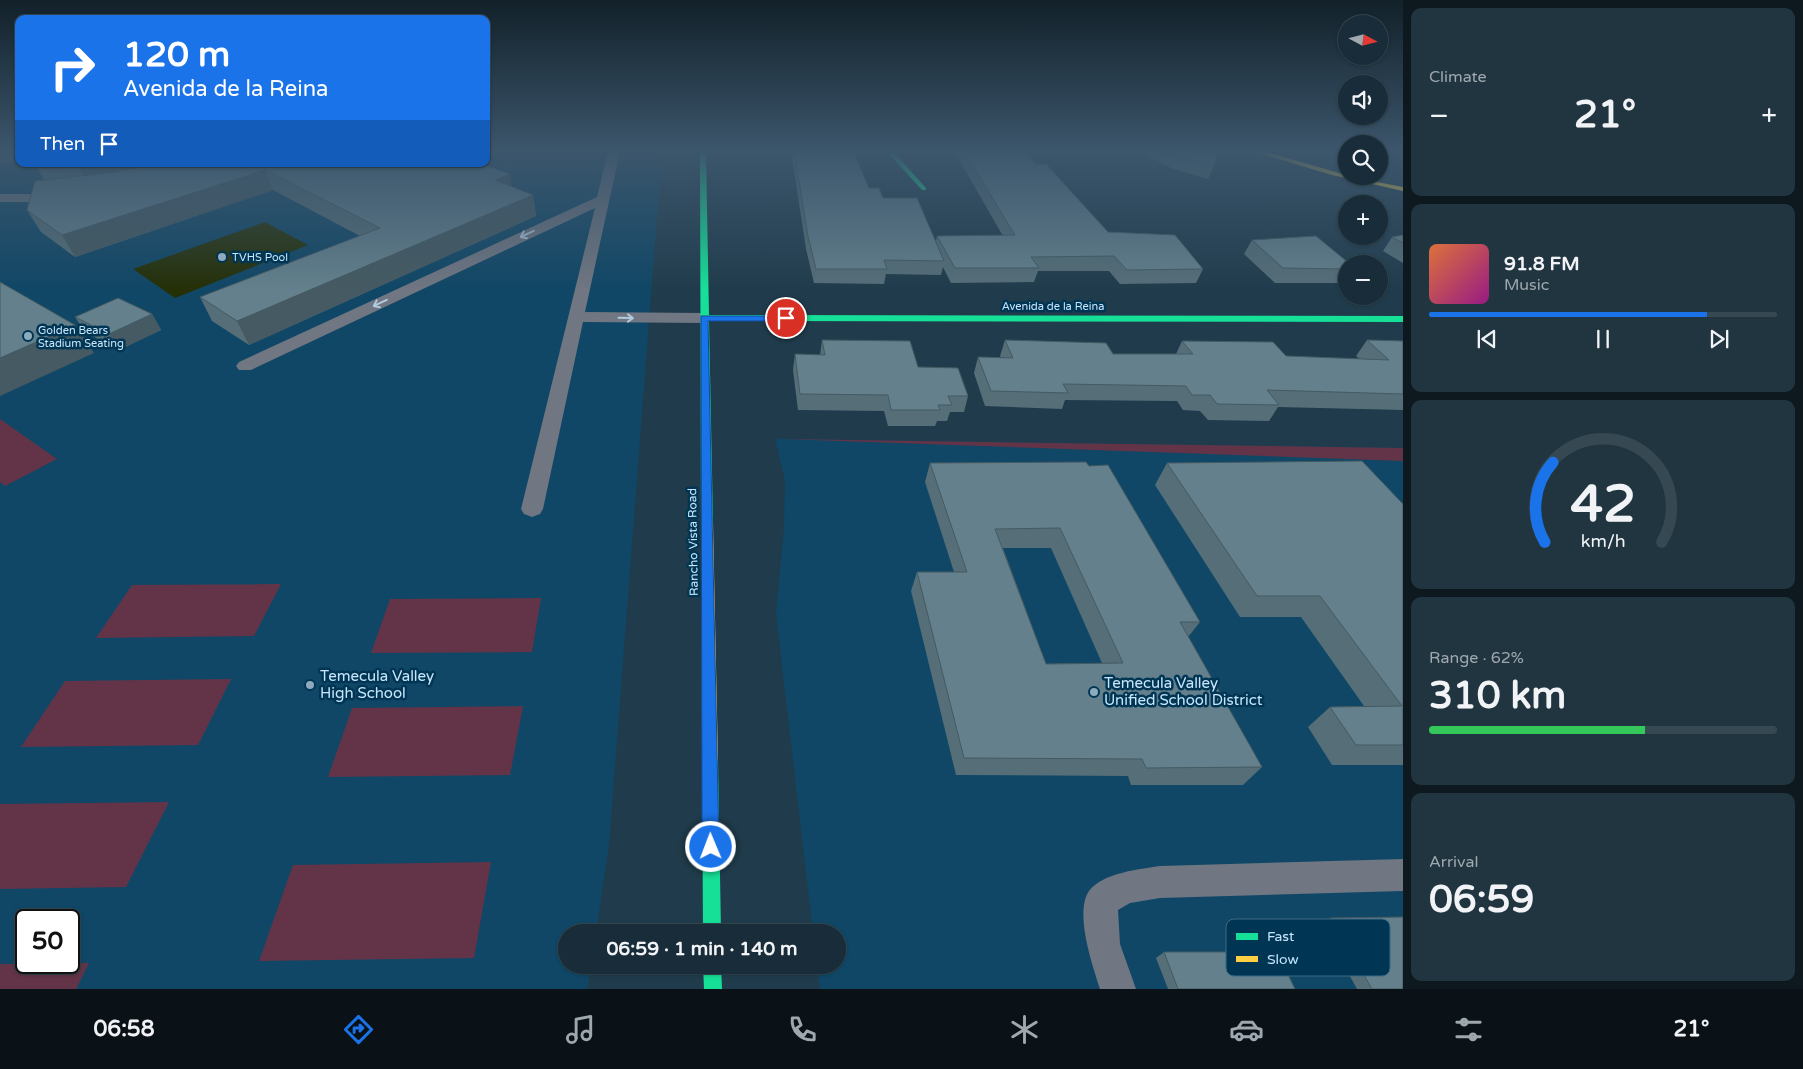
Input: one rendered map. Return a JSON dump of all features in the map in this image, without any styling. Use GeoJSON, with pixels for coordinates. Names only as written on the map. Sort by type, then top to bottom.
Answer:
{"type":"FeatureCollection","features":[{"type":"Feature","properties":{"kind":"main road","name":"Rancho Vista Road"},"geometry":{"type":"LineString","coordinates":[[703,197],[712,924]]}},
{"type":"Feature","properties":{"kind":"main road","name":"Avenida de la Reina"},"geometry":{"type":"LineString","coordinates":[[704,318],[1403,319]]}},
{"type":"Feature","properties":{"kind":"main road"},"geometry":{"type":"LineString","coordinates":[[712,974],[713,989]]}},
{"type":"Feature","properties":{"kind":"lane"},"geometry":{"type":"LineString","coordinates":[[0,198],[69,198]]}},
{"type":"Feature","properties":{"kind":"lane"},"geometry":{"type":"LineString","coordinates":[[532,509],[603,199]]}},
{"type":"Feature","properties":{"kind":"lane"},"geometry":{"type":"LineString","coordinates":[[245,366],[603,199]]}},
{"type":"Feature","properties":{"kind":"lane"},"geometry":{"type":"LineString","coordinates":[[577,317],[704,318]]}},
{"type":"Feature","properties":{"kind":"lane"},"geometry":{"type":"LineString","coordinates":[[1118,989],[1103,944],[1101,902],[1124,888],[1160,882],[1403,875]]}},
{"type":"Feature","properties":{"kind":"shaded area","name":"Temecula Valley High School"},"geometry":{"type":"Polygon","coordinates":[[[0,197],[658,197],[609,845],[597,924],[558,924],[558,974],[590,974],[587,989],[0,989],[0,197]]]}},
{"type":"Feature","properties":{"kind":"shaded area","name":"TVHS Pool"},"geometry":{"type":"Polygon","coordinates":[[[265,222],[308,245],[175,298],[133,269],[265,222]]]}},
{"type":"Feature","properties":{"kind":"shaded area"},"geometry":{"type":"Polygon","coordinates":[[[0,419],[57,459],[5,486],[0,482],[0,419]]]}},
{"type":"Feature","properties":{"kind":"shaded area","name":"Temecula Valley Unified School District"},"geometry":{"type":"Polygon","coordinates":[[[775,439],[1403,448],[1403,989],[820,989],[818,974],[846,974],[846,924],[812,924],[776,614],[784,527],[785,480],[775,439]]]}},
{"type":"Feature","properties":{"kind":"shaded area"},"geometry":{"type":"Polygon","coordinates":[[[783,439],[1403,448],[1403,461],[783,439]]]}},
{"type":"Feature","properties":{"kind":"shaded area"},"geometry":{"type":"Polygon","coordinates":[[[281,584],[254,636],[96,638],[132,585],[281,584]]]}},
{"type":"Feature","properties":{"kind":"shaded area"},"geometry":{"type":"Polygon","coordinates":[[[541,598],[532,652],[371,653],[390,599],[541,598]]]}},
{"type":"Feature","properties":{"kind":"shaded area"},"geometry":{"type":"Polygon","coordinates":[[[231,679],[198,745],[21,747],[65,681],[231,679]]]}},
{"type":"Feature","properties":{"kind":"shaded area"},"geometry":{"type":"Polygon","coordinates":[[[523,706],[510,775],[328,777],[352,708],[523,706]]]}},
{"type":"Feature","properties":{"kind":"shaded area"},"geometry":{"type":"Polygon","coordinates":[[[169,802],[126,887],[0,889],[0,804],[169,802]]]}},
{"type":"Feature","properties":{"kind":"shaded area"},"geometry":{"type":"Polygon","coordinates":[[[491,862],[474,958],[259,961],[293,865],[491,862]]]}},
{"type":"Feature","properties":{"kind":"shaded area"},"geometry":{"type":"Polygon","coordinates":[[[80,963],[89,963],[76,989],[0,989],[0,964],[15,964],[15,974],[80,974],[80,963]]]}},
{"type":"Feature","properties":{"kind":"building"},"geometry":{"type":"Polygon","coordinates":[[[31,197],[180,197],[62,235],[27,210],[31,197]]]}},
{"type":"Feature","properties":{"kind":"building"},"geometry":{"type":"Polygon","coordinates":[[[319,197],[528,197],[237,321],[200,297],[380,228],[319,197]]]}},
{"type":"Feature","properties":{"kind":"building"},"geometry":{"type":"Polygon","coordinates":[[[802,197],[917,198],[944,261],[884,260],[887,269],[816,269],[802,197]]]}},
{"type":"Feature","properties":{"kind":"building"},"geometry":{"type":"Polygon","coordinates":[[[992,197],[1076,197],[1108,232],[1175,235],[1203,269],[1127,270],[1114,256],[1031,257],[1039,268],[955,268],[937,236],[1015,235],[992,197]]]}},
{"type":"Feature","properties":{"kind":"building"},"geometry":{"type":"Polygon","coordinates":[[[1403,235],[1403,243],[1392,237],[1403,235]]]}},
{"type":"Feature","properties":{"kind":"building"},"geometry":{"type":"Polygon","coordinates":[[[1316,236],[1339,255],[1338,269],[1283,268],[1252,240],[1316,236]]]}},
{"type":"Feature","properties":{"kind":"building"},"geometry":{"type":"Polygon","coordinates":[[[0,282],[75,325],[0,358],[0,282]]]}},
{"type":"Feature","properties":{"kind":"building"},"geometry":{"type":"Polygon","coordinates":[[[118,298],[152,314],[109,334],[75,317],[118,298]]]}},
{"type":"Feature","properties":{"kind":"building"},"geometry":{"type":"Polygon","coordinates":[[[822,340],[910,341],[918,367],[958,368],[968,396],[948,396],[952,405],[938,405],[940,410],[891,410],[888,395],[800,394],[795,354],[825,355],[822,340]]]}},
{"type":"Feature","properties":{"kind":"building"},"geometry":{"type":"Polygon","coordinates":[[[1005,340],[1106,343],[1113,354],[1193,354],[1182,341],[1273,342],[1286,356],[1389,360],[1367,340],[1403,341],[1403,394],[1267,390],[1279,405],[1217,404],[1210,395],[1192,395],[1186,386],[1063,384],[1068,393],[991,391],[978,357],[1013,358],[1005,340]]]}},
{"type":"Feature","properties":{"kind":"building"},"geometry":{"type":"Polygon","coordinates":[[[1362,461],[1403,504],[1403,745],[1356,745],[1330,707],[1402,706],[1320,596],[1257,596],[1167,463],[1362,461]]]}},
{"type":"Feature","properties":{"kind":"building"},"geometry":{"type":"Polygon","coordinates":[[[1086,462],[1089,466],[1108,465],[1200,622],[1180,622],[1262,767],[1146,768],[1142,759],[964,758],[917,572],[967,572],[930,463],[1086,462]],[[1060,528],[995,529],[1046,664],[1123,663],[1060,528]]]}},
{"type":"Feature","properties":{"kind":"building"},"geometry":{"type":"Polygon","coordinates":[[[1403,917],[1403,989],[1372,989],[1364,976],[1390,976],[1390,919],[1331,918],[1403,917]]]}},
{"type":"Feature","properties":{"kind":"building"},"geometry":{"type":"Polygon","coordinates":[[[1164,952],[1226,952],[1226,976],[1289,976],[1295,989],[1178,989],[1164,952]]]}},
{"type":"Feature","properties":{"kind":"traffic: fast"},"geometry":{"type":"LineString","coordinates":[[703,197],[707,523]]}},
{"type":"Feature","properties":{"kind":"traffic: fast"},"geometry":{"type":"LineString","coordinates":[[704,318],[1403,319]]}},
{"type":"Feature","properties":{"kind":"traffic: fast"},"geometry":{"type":"LineString","coordinates":[[710,760],[712,924]]}},
{"type":"Feature","properties":{"kind":"traffic: fast"},"geometry":{"type":"LineString","coordinates":[[712,974],[713,989]]}},
{"type":"Feature","properties":{"kind":"traffic: slow"},"geometry":{"type":"LineString","coordinates":[[707,523],[710,760]]}},
{"type":"Feature","properties":{"kind":"place","name":"TVHS Pool"},"geometry":{"type":"Point","coordinates":[222,257]}},
{"type":"Feature","properties":{"kind":"place","name":"Golden Bears Stadium Seating"},"geometry":{"type":"Point","coordinates":[28,336]}},
{"type":"Feature","properties":{"kind":"place","name":"Temecula Valley High School"},"geometry":{"type":"Point","coordinates":[310,685]}},
{"type":"Feature","properties":{"kind":"place","name":"Temecula Valley Unified School District"},"geometry":{"type":"Point","coordinates":[1094,692]}},
{"type":"Feature","properties":{"kind":"route"},"geometry":{"type":"LineString","coordinates":[[711,847],[704,318],[786,318]]}}]}
